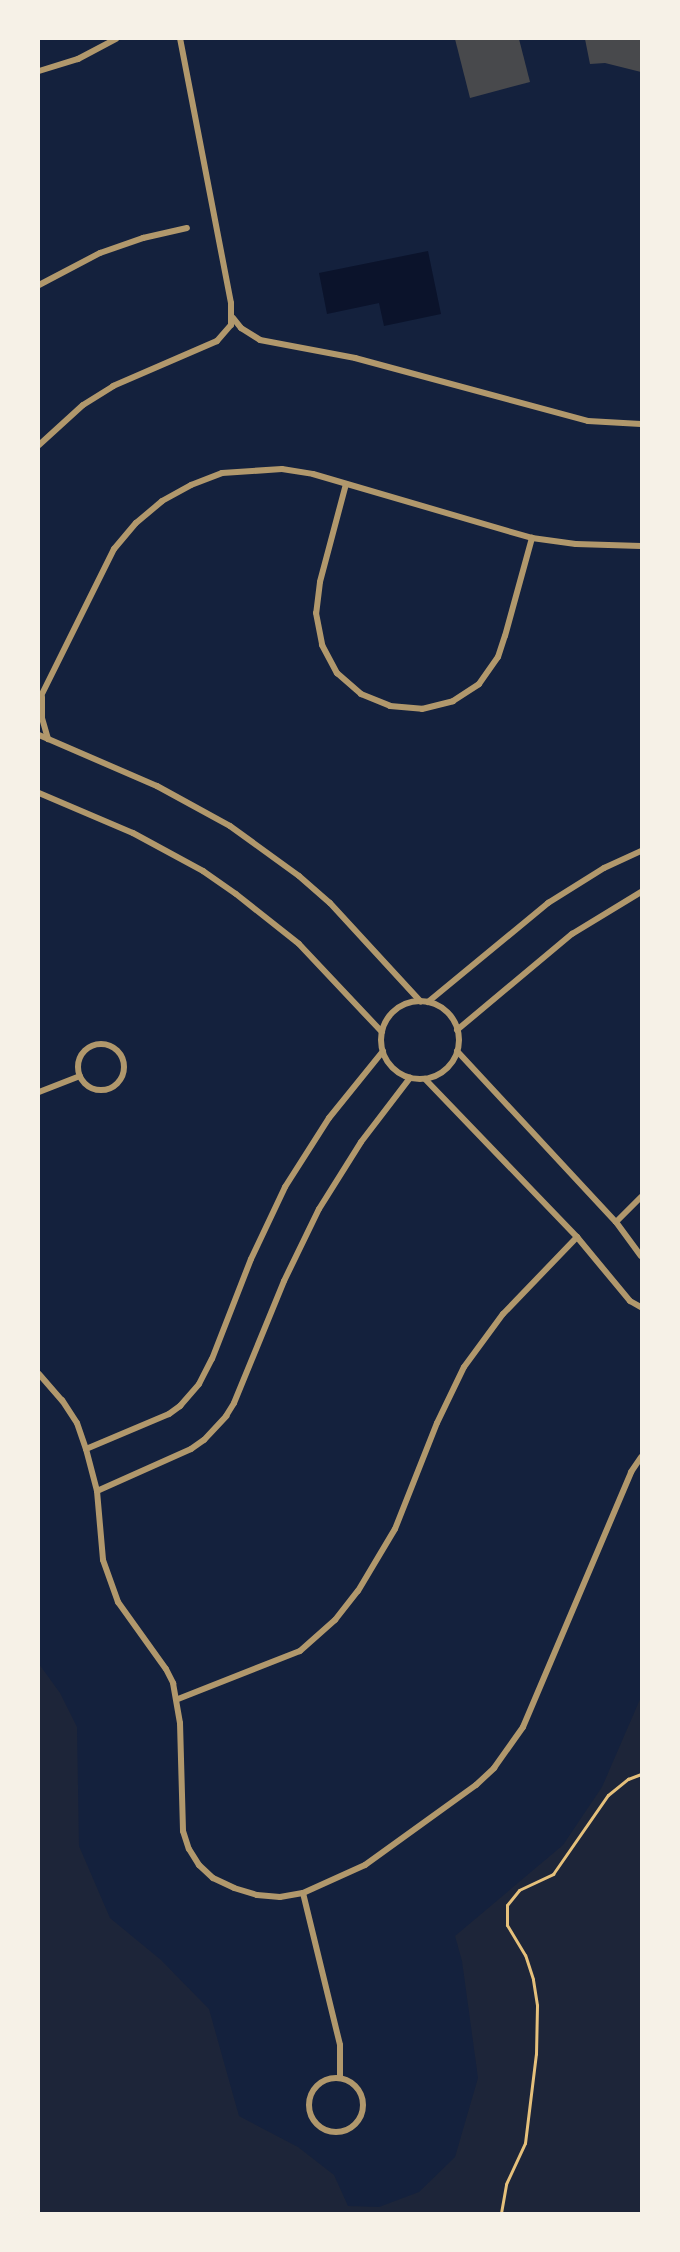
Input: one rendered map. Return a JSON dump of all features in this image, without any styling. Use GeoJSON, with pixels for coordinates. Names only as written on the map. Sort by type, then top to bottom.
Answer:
{"type":"FeatureCollection","features":[{"type":"Feature","properties":{"kind":"street"},"geometry":{"type":"LineString","coordinates":[[39,71],[78,59],[116,39]]}},
{"type":"Feature","properties":{"kind":"street"},"geometry":{"type":"LineString","coordinates":[[180,39],[233,318],[241,328],[261,340],[355,358],[588,421],[641,424]]}},
{"type":"Feature","properties":{"kind":"street"},"geometry":{"type":"LineString","coordinates":[[39,285],[100,253],[143,238],[187,228]]}},
{"type":"Feature","properties":{"kind":"street"},"geometry":{"type":"LineString","coordinates":[[39,445],[83,405],[113,386],[216,341],[228,331],[233,318]]}},
{"type":"Feature","properties":{"kind":"street"},"geometry":{"type":"LineString","coordinates":[[48,739],[42,718],[41,698],[114,549],[136,523],[162,501],[191,484],[222,473],[249,469],[282,469],[313,474],[532,538],[576,544],[641,546]]}},
{"type":"Feature","properties":{"kind":"street"},"geometry":{"type":"LineString","coordinates":[[346,484],[320,582],[315,613],[322,645],[337,673],[361,694],[390,706],[422,709],[453,701],[479,684],[498,657],[506,636],[532,538]]}},
{"type":"Feature","properties":{"kind":"street"},"geometry":{"type":"LineString","coordinates":[[39,735],[194,805],[266,850],[330,903],[424,1002],[446,1012],[457,1030],[457,1051],[445,1070],[425,1079],[410,1078],[398,1072],[388,1063],[382,1051],[382,1032],[386,1020],[394,1011],[405,1004],[424,1002],[557,897],[604,868],[641,851]]}},
{"type":"Feature","properties":{"kind":"street"},"geometry":{"type":"LineString","coordinates":[[39,793],[133,832],[203,871],[236,894],[299,945],[382,1032]]}},
{"type":"Feature","properties":{"kind":"street"},"geometry":{"type":"LineString","coordinates":[[457,1030],[564,941],[641,892]]}},
{"type":"Feature","properties":{"kind":"street"},"geometry":{"type":"LineString","coordinates":[[107,1045],[114,1048],[123,1060],[124,1067],[119,1081],[107,1089],[93,1088],[80,1076],[78,1064],[81,1057],[92,1046],[107,1045]]}},
{"type":"Feature","properties":{"kind":"street"},"geometry":{"type":"LineString","coordinates":[[86,1449],[156,1422],[180,1406],[195,1390],[212,1359],[250,1259],[285,1187],[329,1118],[382,1051]]}},
{"type":"Feature","properties":{"kind":"street"},"geometry":{"type":"LineString","coordinates":[[457,1051],[616,1222],[641,1256]]}},
{"type":"Feature","properties":{"kind":"street"},"geometry":{"type":"LineString","coordinates":[[39,1092],[80,1076]]}},
{"type":"Feature","properties":{"kind":"street"},"geometry":{"type":"LineString","coordinates":[[97,1491],[191,1449],[226,1416],[234,1403],[284,1281],[319,1209],[361,1142],[410,1078]]}},
{"type":"Feature","properties":{"kind":"street"},"geometry":{"type":"LineString","coordinates":[[425,1079],[577,1237],[630,1301],[641,1307]]}},
{"type":"Feature","properties":{"kind":"street"},"geometry":{"type":"LineString","coordinates":[[616,1222],[641,1197]]}},
{"type":"Feature","properties":{"kind":"street"},"geometry":{"type":"LineString","coordinates":[[178,1698],[300,1651],[335,1620],[363,1584],[395,1529],[437,1423],[464,1367],[503,1314],[577,1237]]}},
{"type":"Feature","properties":{"kind":"street"},"geometry":{"type":"LineString","coordinates":[[39,1374],[62,1400],[77,1424],[86,1449],[97,1491],[100,1537],[109,1581],[118,1602],[166,1669],[178,1698],[183,1831],[189,1849],[199,1865],[213,1878],[257,1895],[280,1896],[303,1893],[336,1881],[390,1849],[476,1785],[509,1749],[526,1720],[631,1472],[641,1457]]}},
{"type":"Feature","properties":{"kind":"street"},"geometry":{"type":"LineString","coordinates":[[303,1893],[340,2045],[340,2078]]}},
{"type":"Feature","properties":{"kind":"street"},"geometry":{"type":"LineString","coordinates":[[331,2077],[340,2078],[356,2086],[363,2101],[363,2110],[360,2119],[346,2130],[329,2131],[314,2121],[309,2103],[315,2086],[331,2077]]}},
{"type":"Feature","properties":{"kind":"path"},"geometry":{"type":"LineString","coordinates":[[501,2213],[506,2184],[525,2143],[535,2065],[537,2014],[529,1966],[520,1945],[507,1925],[507,1905],[519,1890],[553,1874],[608,1795],[628,1779],[641,1774]]}},
{"type":"Feature","properties":{"kind":"shaded area"},"geometry":{"type":"Polygon","coordinates":[[[428,251],[441,314],[384,326],[379,303],[327,314],[319,273],[428,251]]]}},
{"type":"Feature","properties":{"kind":"shaded area"},"geometry":{"type":"Polygon","coordinates":[[[39,1664],[60,1693],[77,1727],[79,1846],[110,1918],[161,1960],[209,2009],[239,2116],[298,2147],[334,2175],[348,2206],[379,2207],[419,2192],[455,2157],[478,2078],[462,1961],[455,1936],[563,1845],[602,1787],[641,1697],[641,2213],[39,2213],[39,1664]]]}},
{"type":"Feature","properties":{"kind":"building"},"geometry":{"type":"Polygon","coordinates":[[[455,39],[519,39],[530,82],[470,98],[455,39]]]}},
{"type":"Feature","properties":{"kind":"building"},"geometry":{"type":"Polygon","coordinates":[[[585,39],[641,39],[641,72],[605,63],[590,64],[585,39]]]}}]}
